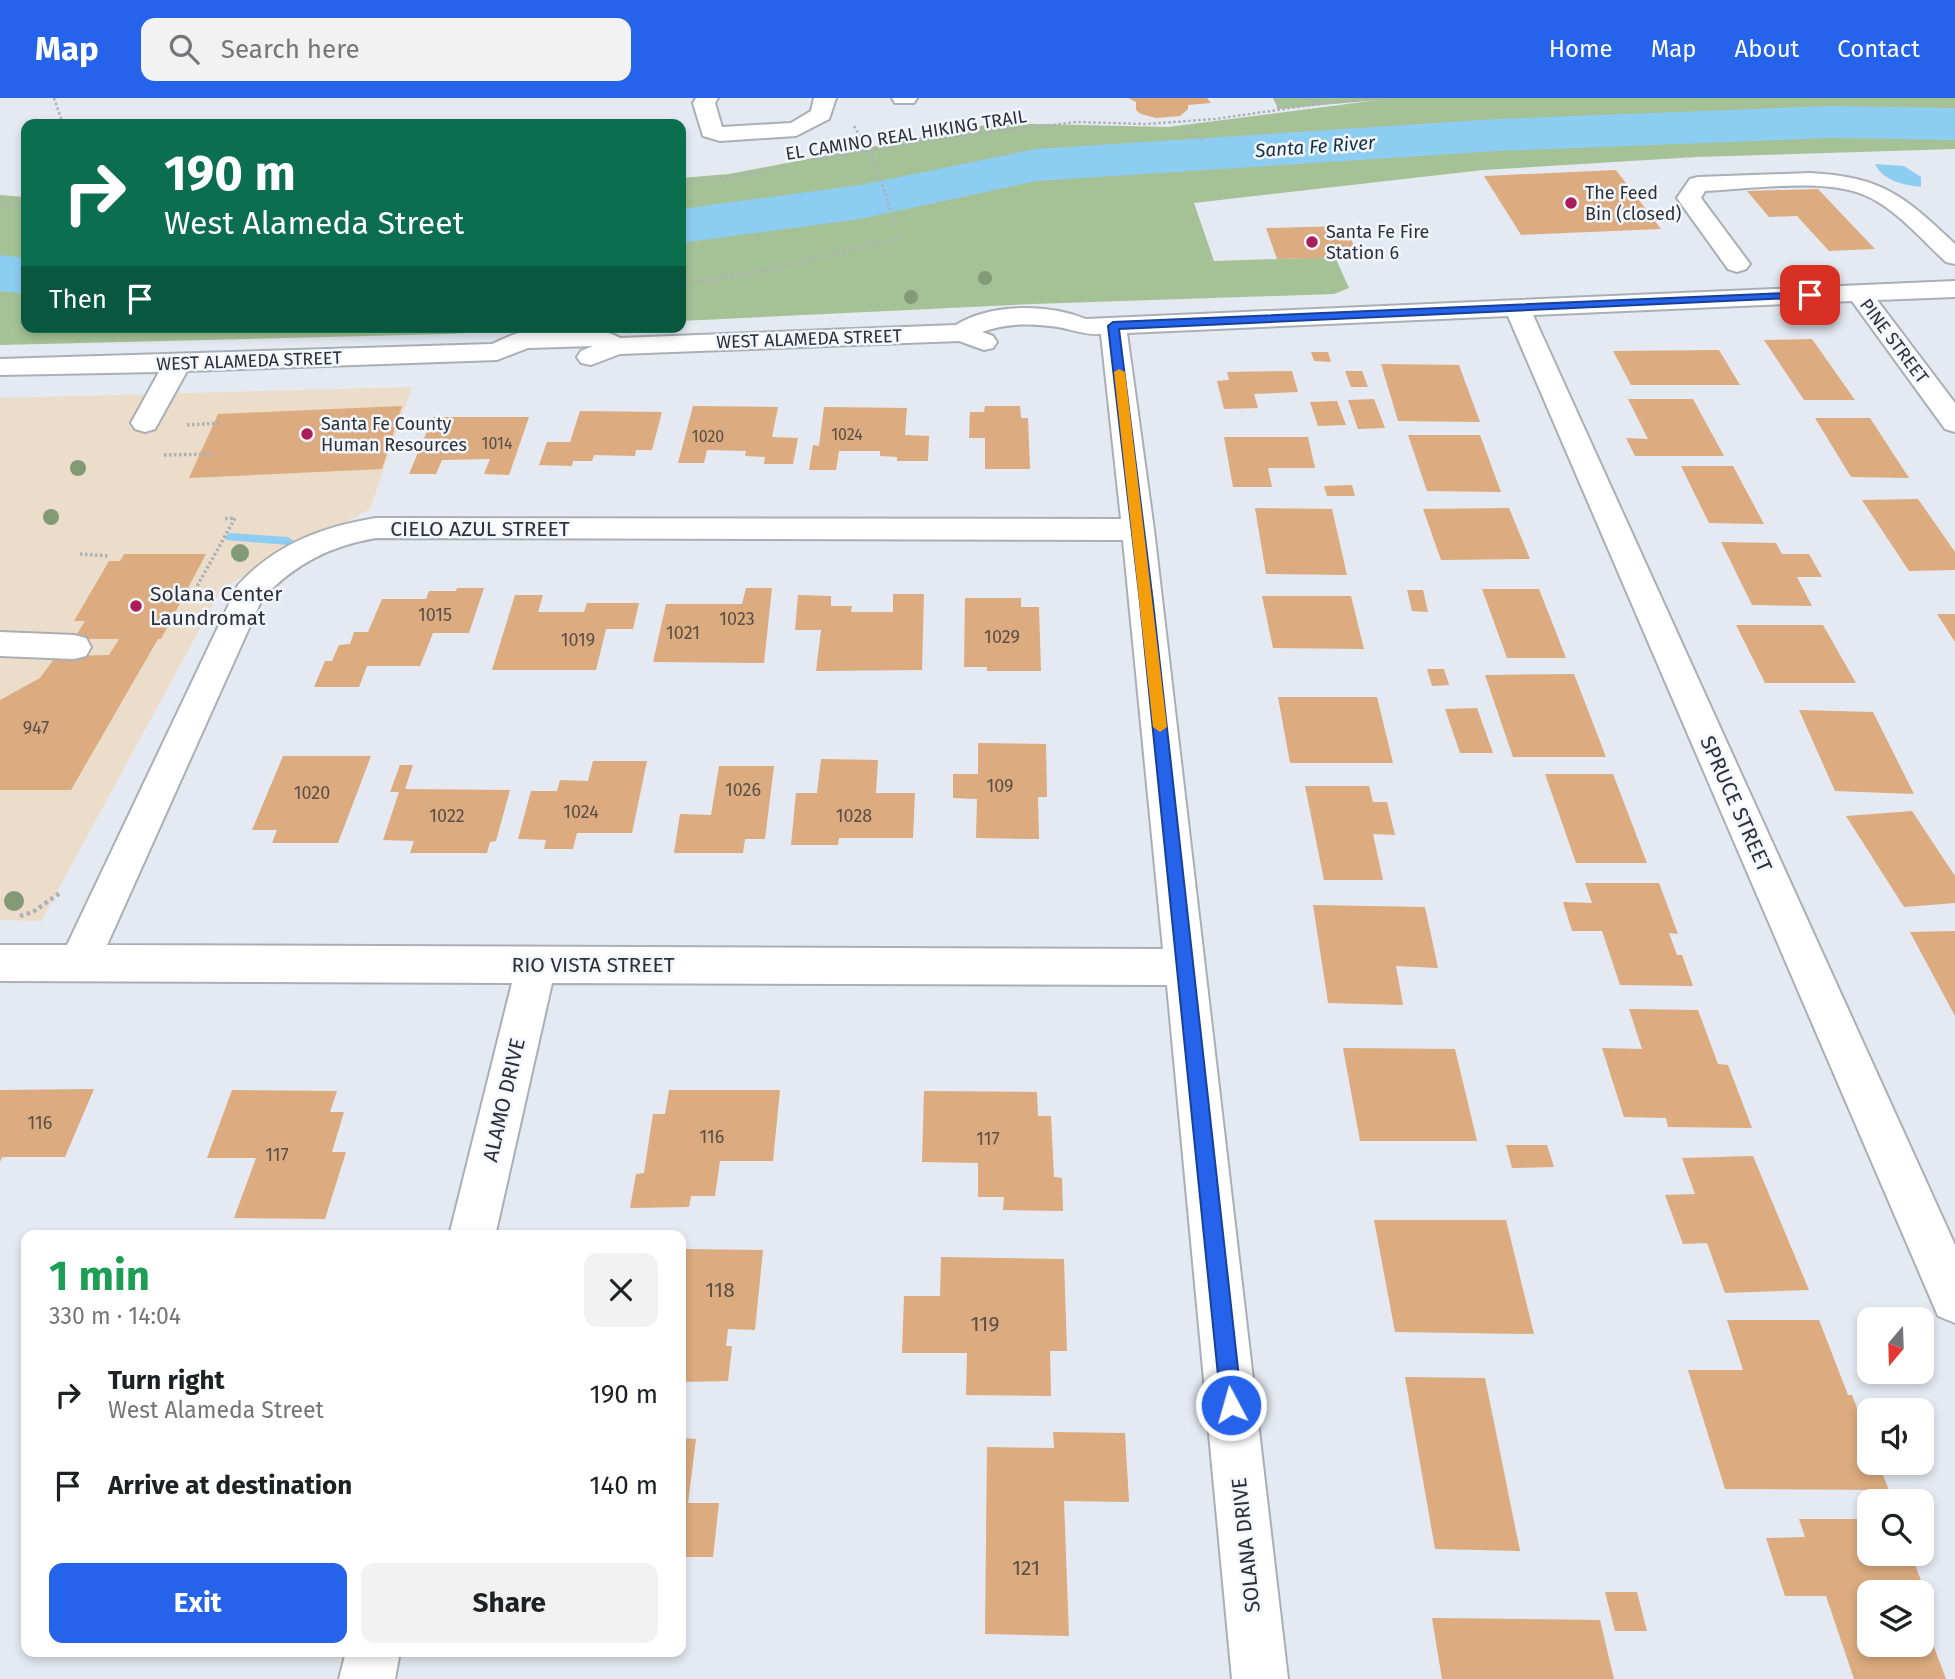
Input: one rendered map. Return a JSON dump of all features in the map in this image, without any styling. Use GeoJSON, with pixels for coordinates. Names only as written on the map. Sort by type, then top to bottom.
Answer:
{"type":"FeatureCollection","features":[{"type":"Feature","properties":{"kind":"street"},"geometry":{"type":"LineString","coordinates":[[707,98],[704,103],[710,131],[720,134],[796,129],[821,114],[825,98]]}},
{"type":"Feature","properties":{"kind":"street"},"geometry":{"type":"LineString","coordinates":[[1737,264],[1689,198],[1698,184],[1840,181],[1871,190],[1893,202],[1955,257]]}},
{"type":"Feature","properties":{"kind":"street","name":"WEST ALAMEDA STREET"},"geometry":{"type":"LineString","coordinates":[[0,367],[177,364],[497,352],[522,361],[588,358],[599,356],[615,346],[961,333],[969,338],[992,343],[1052,340],[1098,326],[1955,289]]}},
{"type":"Feature","properties":{"kind":"street","name":"PINE STREET"},"geometry":{"type":"LineString","coordinates":[[1858,292],[1955,423]]}},
{"type":"Feature","properties":{"kind":"street","name":"SPRUCE STREET"},"geometry":{"type":"LineString","coordinates":[[1517,308],[1953,1290]]}},
{"type":"Feature","properties":{"kind":"street","name":"SOLANA DRIVE"},"geometry":{"type":"LineString","coordinates":[[1098,326],[1139,530],[1260,1679]]}},
{"type":"Feature","properties":{"kind":"street"},"geometry":{"type":"LineString","coordinates":[[145,423],[177,364]]}},
{"type":"Feature","properties":{"kind":"street","name":"CIELO AZUL STREET"},"geometry":{"type":"LineString","coordinates":[[79,963],[249,593],[276,564],[329,537],[376,528],[1139,530]]}},
{"type":"Feature","properties":{"kind":"street"},"geometry":{"type":"LineString","coordinates":[[0,644],[74,647]]}},
{"type":"Feature","properties":{"kind":"street","name":"RIO VISTA STREET"},"geometry":{"type":"LineString","coordinates":[[0,963],[1186,967]]}},
{"type":"Feature","properties":{"kind":"street","name":"ALAMO DRIVE"},"geometry":{"type":"LineString","coordinates":[[473,1230],[536,965]]}},
{"type":"Feature","properties":{"kind":"street"},"geometry":{"type":"LineString","coordinates":[[367,1679],[372,1657]]}},
{"type":"Feature","properties":{"kind":"path"},"geometry":{"type":"LineString","coordinates":[[54,98],[61,119]]}},
{"type":"Feature","properties":{"kind":"path"},"geometry":{"type":"LineString","coordinates":[[1278,109],[1279,98]]}},
{"type":"Feature","properties":{"kind":"path"},"geometry":{"type":"LineString","coordinates":[[1303,98],[1326,103]]}},
{"type":"Feature","properties":{"kind":"path","name":"EL CAMINO REAL HIKING TRAIL"},"geometry":{"type":"LineString","coordinates":[[813,159],[1076,122],[1160,123],[1215,119],[1326,103],[1387,98]]}},
{"type":"Feature","properties":{"kind":"path"},"geometry":{"type":"LineString","coordinates":[[852,122],[875,162],[895,225]]}},
{"type":"Feature","properties":{"kind":"path"},"geometry":{"type":"LineString","coordinates":[[1184,130],[1206,141]]}},
{"type":"Feature","properties":{"kind":"path","name":"EL CAMINO REAL HIKING TRAIL"},"geometry":{"type":"LineString","coordinates":[[686,182],[748,175],[794,164]]}},
{"type":"Feature","properties":{"kind":"path"},"geometry":{"type":"LineString","coordinates":[[0,203],[21,206]]}},
{"type":"Feature","properties":{"kind":"path"},"geometry":{"type":"LineString","coordinates":[[686,283],[772,269],[898,238]]}},
{"type":"Feature","properties":{"kind":"path"},"geometry":{"type":"LineString","coordinates":[[201,424],[220,423]]}},
{"type":"Feature","properties":{"kind":"path"},"geometry":{"type":"LineString","coordinates":[[160,455],[212,454]]}},
{"type":"Feature","properties":{"kind":"path"},"geometry":{"type":"LineString","coordinates":[[190,598],[235,518],[223,519]]}},
{"type":"Feature","properties":{"kind":"path"},"geometry":{"type":"LineString","coordinates":[[80,554],[110,556]]}},
{"type":"Feature","properties":{"kind":"path"},"geometry":{"type":"LineString","coordinates":[[13,919],[33,912],[63,891]]}},
{"type":"Feature","properties":{"kind":"shaded area"},"geometry":{"type":"Polygon","coordinates":[[[412,387],[370,509],[222,588],[41,921],[0,920],[0,398],[412,387]]]}},
{"type":"Feature","properties":{"kind":"green space"},"geometry":{"type":"Polygon","coordinates":[[[1273,98],[1955,98],[1955,149],[1697,157],[1483,170],[1194,203],[1214,261],[1335,257],[1349,288],[1334,294],[1033,304],[686,321],[686,178],[729,174],[996,123],[1168,127],[1378,100],[1278,109],[1273,98]]]}},
{"type":"Feature","properties":{"kind":"green space"},"geometry":{"type":"Polygon","coordinates":[[[0,195],[21,197],[21,333],[466,333],[449,334],[0,345],[0,195]]]}},
{"type":"Feature","properties":{"kind":"water"},"geometry":{"type":"Polygon","coordinates":[[[1875,164],[1904,166],[1921,177],[1921,187],[1889,178],[1875,164]]]}},
{"type":"Feature","properties":{"kind":"building"},"geometry":{"type":"Polygon","coordinates":[[[1128,98],[1207,98],[1211,103],[1188,105],[1188,109],[1180,116],[1156,118],[1141,114],[1136,110],[1136,102],[1128,98]]]}},
{"type":"Feature","properties":{"kind":"building","name":"The Feed Bin (closed)"},"geometry":{"type":"Polygon","coordinates":[[[1616,170],[1661,229],[1521,235],[1484,176],[1616,170]]]}},
{"type":"Feature","properties":{"kind":"building"},"geometry":{"type":"Polygon","coordinates":[[[1818,189],[1875,249],[1829,251],[1797,216],[1769,217],[1747,191],[1818,189]]]}},
{"type":"Feature","properties":{"kind":"building","name":"Santa Fe Fire Station 6"},"geometry":{"type":"Polygon","coordinates":[[[1345,226],[1359,257],[1277,259],[1266,228],[1345,226]]]}},
{"type":"Feature","properties":{"kind":"building"},"geometry":{"type":"Polygon","coordinates":[[[1812,339],[1855,400],[1804,400],[1764,340],[1812,339]]]}},
{"type":"Feature","properties":{"kind":"building"},"geometry":{"type":"Polygon","coordinates":[[[1719,350],[1740,385],[1631,385],[1613,351],[1719,350]]]}},
{"type":"Feature","properties":{"kind":"building"},"geometry":{"type":"Polygon","coordinates":[[[1311,352],[1328,352],[1331,362],[1314,361],[1311,352]]]}},
{"type":"Feature","properties":{"kind":"building"},"geometry":{"type":"Polygon","coordinates":[[[1381,364],[1459,365],[1480,422],[1398,421],[1381,364]]]}},
{"type":"Feature","properties":{"kind":"building"},"geometry":{"type":"Polygon","coordinates":[[[1292,371],[1298,392],[1254,394],[1258,408],[1224,409],[1217,381],[1229,380],[1227,372],[1292,371]]]}},
{"type":"Feature","properties":{"kind":"building"},"geometry":{"type":"Polygon","coordinates":[[[1345,371],[1362,371],[1368,387],[1351,387],[1345,371]]]}},
{"type":"Feature","properties":{"kind":"building"},"geometry":{"type":"Polygon","coordinates":[[[1374,399],[1385,428],[1358,429],[1348,400],[1374,399]]]}},
{"type":"Feature","properties":{"kind":"building"},"geometry":{"type":"Polygon","coordinates":[[[1628,399],[1693,399],[1724,456],[1635,456],[1626,438],[1648,439],[1628,399]]]}},
{"type":"Feature","properties":{"kind":"building"},"geometry":{"type":"Polygon","coordinates":[[[1337,401],[1346,425],[1318,426],[1310,402],[1337,401]]]}},
{"type":"Feature","properties":{"kind":"building","name":"Santa Fe County Human Resources"},"geometry":{"type":"Polygon","coordinates":[[[402,406],[382,469],[189,478],[218,414],[402,406]]]}},
{"type":"Feature","properties":{"kind":"building"},"geometry":{"type":"Polygon","coordinates":[[[693,406],[778,407],[772,437],[798,438],[793,464],[764,464],[765,457],[745,456],[746,451],[707,450],[704,463],[678,463],[693,406]]]}},
{"type":"Feature","properties":{"kind":"building"},"geometry":{"type":"Polygon","coordinates":[[[985,406],[1020,406],[1021,418],[1028,418],[1030,469],[985,469],[985,438],[969,438],[970,412],[984,412],[985,406]]]}},
{"type":"Feature","properties":{"kind":"building"},"geometry":{"type":"Polygon","coordinates":[[[824,407],[907,408],[905,435],[929,436],[928,461],[897,461],[897,457],[880,456],[880,451],[839,451],[836,470],[809,470],[813,445],[819,446],[824,407]]]}},
{"type":"Feature","properties":{"kind":"building"},"geometry":{"type":"Polygon","coordinates":[[[580,411],[662,412],[652,450],[636,450],[635,456],[594,455],[592,461],[573,461],[572,466],[539,465],[547,442],[570,442],[580,411]]]}},
{"type":"Feature","properties":{"kind":"building"},"geometry":{"type":"Polygon","coordinates":[[[433,417],[529,417],[509,475],[484,474],[490,459],[442,460],[436,474],[409,474],[433,417]]]}},
{"type":"Feature","properties":{"kind":"building"},"geometry":{"type":"Polygon","coordinates":[[[1815,418],[1870,418],[1909,478],[1851,477],[1815,418]]]}},
{"type":"Feature","properties":{"kind":"building"},"geometry":{"type":"Polygon","coordinates":[[[1408,435],[1480,435],[1501,492],[1427,491],[1408,435]]]}},
{"type":"Feature","properties":{"kind":"building"},"geometry":{"type":"Polygon","coordinates":[[[1224,437],[1308,437],[1315,468],[1268,468],[1272,487],[1233,487],[1224,437]]]}},
{"type":"Feature","properties":{"kind":"building"},"geometry":{"type":"Polygon","coordinates":[[[1681,466],[1733,466],[1764,524],[1709,523],[1681,466]]]}},
{"type":"Feature","properties":{"kind":"building"},"geometry":{"type":"Polygon","coordinates":[[[1352,485],[1355,496],[1327,496],[1324,486],[1352,485]]]}},
{"type":"Feature","properties":{"kind":"building"},"geometry":{"type":"Polygon","coordinates":[[[1918,499],[1955,552],[1955,570],[1909,571],[1862,500],[1918,499]]]}},
{"type":"Feature","properties":{"kind":"building"},"geometry":{"type":"Polygon","coordinates":[[[1255,508],[1332,509],[1347,575],[1266,574],[1255,508]]]}},
{"type":"Feature","properties":{"kind":"building"},"geometry":{"type":"Polygon","coordinates":[[[1509,508],[1530,559],[1441,560],[1423,509],[1509,508]]]}},
{"type":"Feature","properties":{"kind":"building"},"geometry":{"type":"Polygon","coordinates":[[[1721,542],[1776,543],[1782,554],[1809,554],[1822,577],[1797,577],[1812,606],[1752,605],[1721,542]]]}},
{"type":"Feature","properties":{"kind":"building"},"geometry":{"type":"Polygon","coordinates":[[[124,554],[206,554],[161,639],[158,639],[71,790],[0,790],[0,700],[40,678],[56,656],[109,655],[119,639],[74,639],[85,621],[74,621],[109,561],[120,561],[124,554]]]}},
{"type":"Feature","properties":{"kind":"building"},"geometry":{"type":"Polygon","coordinates":[[[457,588],[484,588],[469,633],[433,633],[420,666],[367,666],[359,687],[314,687],[325,661],[332,661],[339,645],[350,644],[354,632],[368,632],[382,599],[426,599],[429,591],[456,591],[457,588]]]}},
{"type":"Feature","properties":{"kind":"building"},"geometry":{"type":"Polygon","coordinates":[[[746,588],[772,588],[764,663],[653,662],[666,604],[742,604],[746,588]]]}},
{"type":"Feature","properties":{"kind":"building"},"geometry":{"type":"Polygon","coordinates":[[[1482,589],[1539,589],[1566,658],[1507,658],[1482,589]]]}},
{"type":"Feature","properties":{"kind":"building"},"geometry":{"type":"Polygon","coordinates":[[[1407,590],[1423,590],[1428,612],[1412,611],[1407,590]]]}},
{"type":"Feature","properties":{"kind":"building"},"geometry":{"type":"Polygon","coordinates":[[[893,594],[924,594],[922,670],[816,671],[821,630],[795,630],[798,595],[831,596],[831,606],[852,606],[851,612],[893,612],[893,594]]]}},
{"type":"Feature","properties":{"kind":"building"},"geometry":{"type":"Polygon","coordinates":[[[515,595],[543,595],[538,612],[584,612],[587,603],[639,603],[633,629],[606,629],[596,670],[492,670],[515,595]]]}},
{"type":"Feature","properties":{"kind":"building"},"geometry":{"type":"Polygon","coordinates":[[[1262,596],[1351,596],[1364,649],[1273,648],[1262,596]]]}},
{"type":"Feature","properties":{"kind":"building"},"geometry":{"type":"Polygon","coordinates":[[[965,598],[1021,598],[1021,607],[1039,607],[1041,671],[987,671],[987,667],[964,667],[965,598]]]}},
{"type":"Feature","properties":{"kind":"building"},"geometry":{"type":"Polygon","coordinates":[[[1937,614],[1955,614],[1955,642],[1937,614]]]}},
{"type":"Feature","properties":{"kind":"building"},"geometry":{"type":"Polygon","coordinates":[[[1736,625],[1823,625],[1856,683],[1765,683],[1736,625]]]}},
{"type":"Feature","properties":{"kind":"building"},"geometry":{"type":"Polygon","coordinates":[[[1427,669],[1444,669],[1449,685],[1432,686],[1427,669]]]}},
{"type":"Feature","properties":{"kind":"building"},"geometry":{"type":"Polygon","coordinates":[[[1574,674],[1606,757],[1513,757],[1485,675],[1574,674]]]}},
{"type":"Feature","properties":{"kind":"building"},"geometry":{"type":"Polygon","coordinates":[[[1278,697],[1377,697],[1393,763],[1290,763],[1278,697]]]}},
{"type":"Feature","properties":{"kind":"building"},"geometry":{"type":"Polygon","coordinates":[[[1477,708],[1493,753],[1460,753],[1445,709],[1477,708]]]}},
{"type":"Feature","properties":{"kind":"building"},"geometry":{"type":"Polygon","coordinates":[[[1799,710],[1873,712],[1914,794],[1835,791],[1799,710]]]}},
{"type":"Feature","properties":{"kind":"building"},"geometry":{"type":"Polygon","coordinates":[[[978,743],[1046,744],[1047,797],[1038,797],[1039,839],[976,838],[977,799],[953,798],[953,774],[978,774],[978,743]]]}},
{"type":"Feature","properties":{"kind":"building"},"geometry":{"type":"Polygon","coordinates":[[[283,756],[371,756],[338,843],[272,843],[277,830],[252,830],[283,756]]]}},
{"type":"Feature","properties":{"kind":"building"},"geometry":{"type":"Polygon","coordinates":[[[821,759],[878,760],[876,793],[915,793],[913,838],[839,838],[838,845],[791,845],[796,793],[817,793],[821,759]]]}},
{"type":"Feature","properties":{"kind":"building"},"geometry":{"type":"Polygon","coordinates":[[[593,761],[647,761],[632,833],[577,833],[573,849],[544,849],[546,840],[518,839],[531,791],[557,791],[560,780],[588,781],[593,761]]]}},
{"type":"Feature","properties":{"kind":"building"},"geometry":{"type":"Polygon","coordinates":[[[400,765],[413,765],[405,789],[510,790],[496,841],[490,842],[487,853],[410,853],[414,841],[383,840],[399,792],[390,792],[400,765]]]}},
{"type":"Feature","properties":{"kind":"building"},"geometry":{"type":"Polygon","coordinates":[[[719,766],[774,766],[765,839],[745,839],[743,853],[674,853],[680,814],[711,815],[719,766]]]}},
{"type":"Feature","properties":{"kind":"building"},"geometry":{"type":"Polygon","coordinates":[[[1545,774],[1613,774],[1647,863],[1576,863],[1545,774]]]}},
{"type":"Feature","properties":{"kind":"building"},"geometry":{"type":"Polygon","coordinates":[[[1305,786],[1369,786],[1373,802],[1387,802],[1395,835],[1373,834],[1383,880],[1324,880],[1305,786]]]}},
{"type":"Feature","properties":{"kind":"building"},"geometry":{"type":"Polygon","coordinates":[[[1912,811],[1955,876],[1955,903],[1904,907],[1846,816],[1912,811]]]}},
{"type":"Feature","properties":{"kind":"building"},"geometry":{"type":"Polygon","coordinates":[[[1585,883],[1659,883],[1678,934],[1669,933],[1677,955],[1682,955],[1693,986],[1620,985],[1602,931],[1572,931],[1563,902],[1592,903],[1585,883]]]}},
{"type":"Feature","properties":{"kind":"building"},"geometry":{"type":"Polygon","coordinates":[[[1313,905],[1425,907],[1438,968],[1396,966],[1403,1005],[1328,1003],[1313,905]]]}},
{"type":"Feature","properties":{"kind":"building"},"geometry":{"type":"Polygon","coordinates":[[[1955,931],[1955,1016],[1910,932],[1955,931]]]}},
{"type":"Feature","properties":{"kind":"building"},"geometry":{"type":"Polygon","coordinates":[[[1629,1009],[1698,1010],[1718,1064],[1728,1065],[1752,1128],[1668,1127],[1666,1118],[1624,1117],[1602,1048],[1642,1049],[1629,1009]]]}},
{"type":"Feature","properties":{"kind":"building"},"geometry":{"type":"Polygon","coordinates":[[[1343,1048],[1455,1049],[1477,1141],[1360,1141],[1343,1048]]]}},
{"type":"Feature","properties":{"kind":"building"},"geometry":{"type":"Polygon","coordinates":[[[94,1089],[65,1157],[2,1157],[0,1162],[0,1090],[94,1089]]]}},
{"type":"Feature","properties":{"kind":"building"},"geometry":{"type":"Polygon","coordinates":[[[232,1090],[337,1091],[330,1112],[344,1112],[332,1152],[346,1152],[325,1219],[234,1218],[256,1158],[207,1158],[232,1090]]]}},
{"type":"Feature","properties":{"kind":"building"},"geometry":{"type":"Polygon","coordinates":[[[669,1090],[780,1090],[773,1161],[720,1161],[715,1196],[691,1196],[689,1207],[630,1208],[636,1174],[644,1173],[653,1114],[665,1114],[669,1090]]]}},
{"type":"Feature","properties":{"kind":"building"},"geometry":{"type":"Polygon","coordinates":[[[924,1091],[1037,1092],[1038,1116],[1051,1116],[1054,1177],[1062,1178],[1063,1211],[1003,1210],[1004,1197],[978,1197],[978,1163],[922,1162],[924,1091]]]}},
{"type":"Feature","properties":{"kind":"building"},"geometry":{"type":"Polygon","coordinates":[[[1506,1145],[1547,1145],[1554,1167],[1512,1168],[1506,1145]]]}},
{"type":"Feature","properties":{"kind":"building"},"geometry":{"type":"Polygon","coordinates":[[[1753,1156],[1809,1290],[1725,1293],[1707,1243],[1683,1244],[1665,1195],[1695,1194],[1682,1158],[1753,1156]]]}},
{"type":"Feature","properties":{"kind":"building"},"geometry":{"type":"Polygon","coordinates":[[[1374,1220],[1506,1220],[1534,1334],[1395,1332],[1374,1220]]]}},
{"type":"Feature","properties":{"kind":"building"},"geometry":{"type":"Polygon","coordinates":[[[686,1249],[763,1250],[755,1330],[728,1329],[726,1346],[732,1346],[728,1381],[686,1382],[686,1249]]]}},
{"type":"Feature","properties":{"kind":"building"},"geometry":{"type":"Polygon","coordinates":[[[941,1257],[1064,1259],[1067,1351],[1050,1351],[1051,1396],[966,1395],[967,1353],[902,1353],[904,1296],[940,1296],[941,1257]]]}},
{"type":"Feature","properties":{"kind":"building"},"geometry":{"type":"Polygon","coordinates":[[[1727,1320],[1819,1320],[1848,1395],[1852,1395],[1857,1408],[1857,1475],[1883,1475],[1889,1489],[1725,1489],[1688,1370],[1743,1370],[1727,1320]]]}},
{"type":"Feature","properties":{"kind":"building"},"geometry":{"type":"Polygon","coordinates":[[[1405,1377],[1485,1378],[1520,1551],[1435,1549],[1405,1377]]]}},
{"type":"Feature","properties":{"kind":"building"},"geometry":{"type":"Polygon","coordinates":[[[1053,1432],[1125,1433],[1129,1502],[1064,1501],[1069,1636],[985,1634],[987,1447],[1054,1448],[1053,1432]]]}},
{"type":"Feature","properties":{"kind":"building"},"geometry":{"type":"Polygon","coordinates":[[[686,1438],[696,1439],[688,1503],[719,1503],[713,1557],[686,1557],[686,1438]]]}},
{"type":"Feature","properties":{"kind":"building"},"geometry":{"type":"Polygon","coordinates":[[[1799,1519],[1857,1519],[1857,1566],[1916,1566],[1921,1580],[1857,1580],[1857,1657],[1934,1657],[1934,1647],[1946,1679],[1854,1679],[1826,1596],[1785,1596],[1766,1538],[1805,1537],[1799,1519]]]}},
{"type":"Feature","properties":{"kind":"building"},"geometry":{"type":"Polygon","coordinates":[[[1605,1592],[1637,1592],[1647,1631],[1615,1631],[1605,1592]]]}},
{"type":"Feature","properties":{"kind":"building"},"geometry":{"type":"Polygon","coordinates":[[[1432,1618],[1600,1620],[1614,1679],[1442,1679],[1432,1618]]]}},
{"type":"Feature","properties":{"kind":"waterway","name":"Santa Fe River"},"geometry":{"type":"LineString","coordinates":[[686,225],[860,202],[1036,165],[1498,135],[1830,122],[1955,124]]}},
{"type":"Feature","properties":{"kind":"waterway","name":"Santa Fe River"},"geometry":{"type":"LineString","coordinates":[[0,273],[21,275]]}},
{"type":"Feature","properties":{"kind":"waterway"},"geometry":{"type":"LineString","coordinates":[[230,537],[288,541]]}},
{"type":"Feature","properties":{"kind":"slow traffic"},"geometry":{"type":"LineString","coordinates":[[1119,372],[1160,727]]}},
{"type":"Feature","properties":{"kind":"place","name":"The Feed Bin (closed)"},"geometry":{"type":"Point","coordinates":[1571,203]}},
{"type":"Feature","properties":{"kind":"place","name":"Santa Fe Fire Station 6"},"geometry":{"type":"Point","coordinates":[1312,242]}},
{"type":"Feature","properties":{"kind":"place","name":"Santa Fe County Human Resources"},"geometry":{"type":"Point","coordinates":[307,434]}},
{"type":"Feature","properties":{"kind":"place","name":"Solana Center Laundromat"},"geometry":{"type":"Point","coordinates":[136,606]}},
{"type":"Feature","properties":{"kind":"route"},"geometry":{"type":"LineString","coordinates":[[1231,1405],[1186,967],[1113,326],[1810,295]]}}]}
